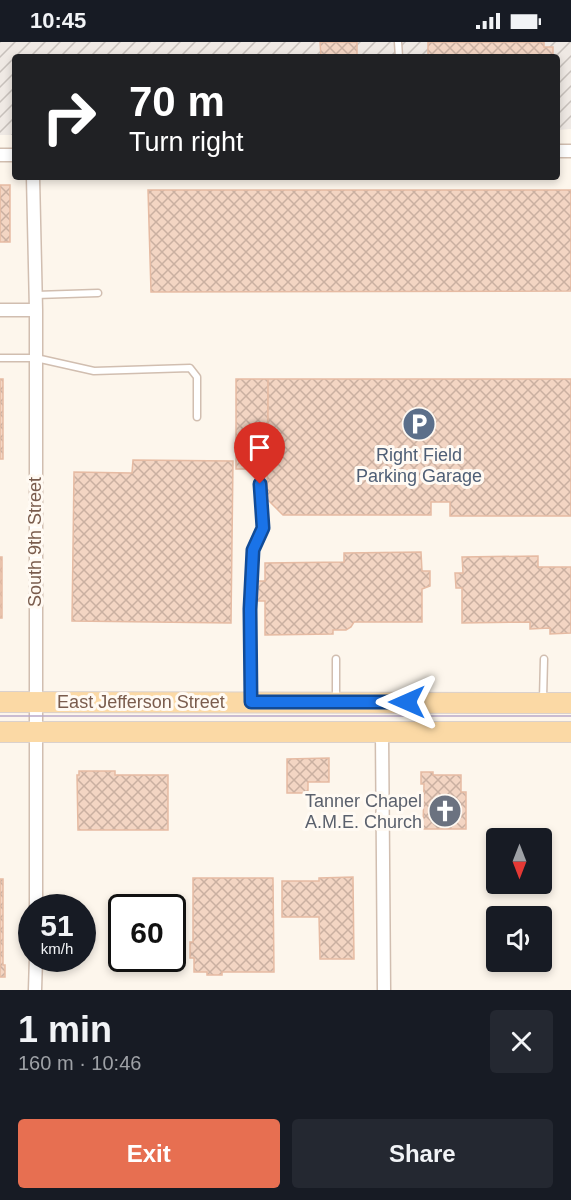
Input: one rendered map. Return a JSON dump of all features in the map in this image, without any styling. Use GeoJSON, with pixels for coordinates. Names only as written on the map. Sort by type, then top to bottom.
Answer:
{"type":"FeatureCollection","features":[{"type":"Feature","properties":{"kind":"main road","name":"East Jefferson Street"},"geometry":{"type":"LineString","coordinates":[[0,702],[571,703]]}},
{"type":"Feature","properties":{"kind":"main road","name":"East Jefferson Street"},"geometry":{"type":"LineString","coordinates":[[3,733],[571,732]]}},
{"type":"Feature","properties":{"kind":"street","name":"South 9th Street"},"geometry":{"type":"LineString","coordinates":[[33,180],[36,310],[36,894]]}},
{"type":"Feature","properties":{"kind":"street"},"geometry":{"type":"LineString","coordinates":[[0,310],[36,310]]}},
{"type":"Feature","properties":{"kind":"street"},"geometry":{"type":"LineString","coordinates":[[382,733],[384,990]]}},
{"type":"Feature","properties":{"kind":"street"},"geometry":{"type":"LineString","coordinates":[[35,990],[36,972]]}},
{"type":"Feature","properties":{"kind":"lane"},"geometry":{"type":"LineString","coordinates":[[35,295],[98,293]]}},
{"type":"Feature","properties":{"kind":"lane"},"geometry":{"type":"LineString","coordinates":[[0,358],[36,358],[94,371],[190,368],[197,376],[197,417]]}},
{"type":"Feature","properties":{"kind":"lane"},"geometry":{"type":"LineString","coordinates":[[251,702],[250,609],[253,550],[263,528],[260,484]]}},
{"type":"Feature","properties":{"kind":"lane"},"geometry":{"type":"LineString","coordinates":[[336,659],[336,702]]}},
{"type":"Feature","properties":{"kind":"lane"},"geometry":{"type":"LineString","coordinates":[[543,703],[544,659]]}},
{"type":"Feature","properties":{"kind":"shaded area"},"geometry":{"type":"Polygon","coordinates":[[[0,42],[571,42],[571,129],[560,130],[560,54],[12,54],[12,135],[0,135],[0,42]]]}},
{"type":"Feature","properties":{"kind":"building"},"geometry":{"type":"Polygon","coordinates":[[[320,42],[357,42],[357,54],[321,54],[320,42]]]}},
{"type":"Feature","properties":{"kind":"building"},"geometry":{"type":"Polygon","coordinates":[[[428,42],[544,42],[544,47],[553,47],[553,54],[428,54],[428,42]]]}},
{"type":"Feature","properties":{"kind":"building"},"geometry":{"type":"Polygon","coordinates":[[[0,185],[10,185],[10,242],[0,242],[0,185]]]}},
{"type":"Feature","properties":{"kind":"building"},"geometry":{"type":"Polygon","coordinates":[[[148,190],[571,190],[571,291],[151,292],[148,190]]]}},
{"type":"Feature","properties":{"kind":"building"},"geometry":{"type":"Polygon","coordinates":[[[0,379],[3,379],[3,459],[0,459],[0,379]]]}},
{"type":"Feature","properties":{"kind":"building"},"geometry":{"type":"Polygon","coordinates":[[[236,379],[268,379],[268,469],[236,469],[236,379]]]}},
{"type":"Feature","properties":{"kind":"building","name":"Right Field Parking Garage"},"geometry":{"type":"Polygon","coordinates":[[[268,379],[571,379],[571,516],[450,516],[450,502],[431,502],[431,515],[283,515],[267,499],[268,379]]]}},
{"type":"Feature","properties":{"kind":"building"},"geometry":{"type":"Polygon","coordinates":[[[133,460],[233,461],[231,623],[72,621],[74,472],[132,473],[133,460]]]}},
{"type":"Feature","properties":{"kind":"building"},"geometry":{"type":"Polygon","coordinates":[[[421,552],[422,571],[430,571],[430,586],[422,589],[422,622],[354,622],[346,630],[333,630],[333,634],[265,635],[265,601],[257,601],[257,581],[265,581],[265,563],[344,562],[344,553],[421,552]]]}},
{"type":"Feature","properties":{"kind":"building"},"geometry":{"type":"Polygon","coordinates":[[[538,556],[538,567],[571,567],[571,633],[550,634],[550,628],[530,629],[530,622],[462,623],[462,588],[456,588],[455,573],[463,573],[462,557],[538,556]]]}},
{"type":"Feature","properties":{"kind":"building"},"geometry":{"type":"Polygon","coordinates":[[[0,557],[2,557],[2,618],[0,618],[0,557]]]}},
{"type":"Feature","properties":{"kind":"building"},"geometry":{"type":"Polygon","coordinates":[[[329,758],[329,782],[308,782],[308,793],[287,793],[287,759],[329,758]]]}},
{"type":"Feature","properties":{"kind":"building"},"geometry":{"type":"Polygon","coordinates":[[[79,771],[115,771],[115,775],[168,775],[168,830],[78,830],[77,775],[79,771]]]}},
{"type":"Feature","properties":{"kind":"building","name":"Tanner Chapel A.M.E. Church"},"geometry":{"type":"Polygon","coordinates":[[[421,772],[433,772],[433,775],[461,775],[461,792],[466,792],[466,829],[423,829],[424,784],[421,784],[421,772]]]}},
{"type":"Feature","properties":{"kind":"building"},"geometry":{"type":"Polygon","coordinates":[[[353,877],[354,959],[320,959],[319,917],[282,917],[282,881],[319,881],[319,878],[353,877]]]}},
{"type":"Feature","properties":{"kind":"building"},"geometry":{"type":"Polygon","coordinates":[[[193,878],[273,878],[274,972],[222,972],[222,975],[207,975],[207,972],[194,972],[194,958],[190,958],[190,942],[193,942],[193,878]]]}},
{"type":"Feature","properties":{"kind":"building"},"geometry":{"type":"Polygon","coordinates":[[[0,879],[3,879],[5,977],[0,977],[0,879]]]}},
{"type":"Feature","properties":{"kind":"tram line"},"geometry":{"type":"LineString","coordinates":[[0,716],[571,716]]}},
{"type":"Feature","properties":{"kind":"place","name":"Right Field Parking Garage"},"geometry":{"type":"Point","coordinates":[419,424]}},
{"type":"Feature","properties":{"kind":"place","name":"Tanner Chapel A.M.E. Church"},"geometry":{"type":"Point","coordinates":[445,811]}},
{"type":"Feature","properties":{"kind":"route"},"geometry":{"type":"LineString","coordinates":[[260,484],[263,528],[253,550],[250,609],[251,702],[407,702]]}}]}
